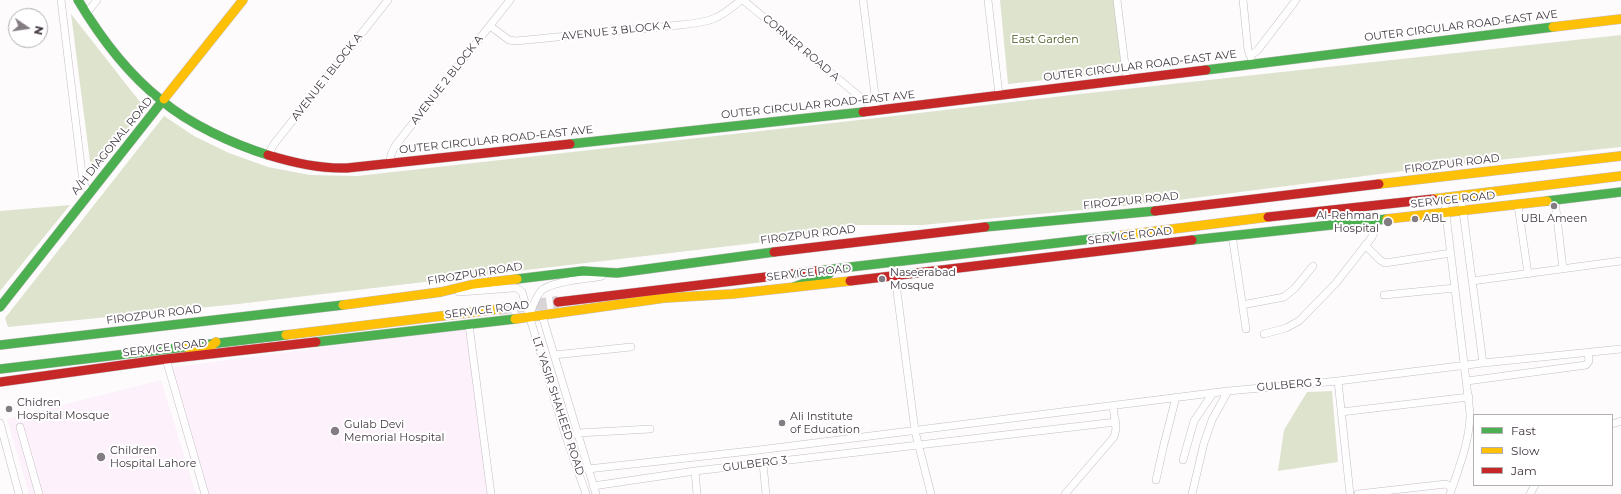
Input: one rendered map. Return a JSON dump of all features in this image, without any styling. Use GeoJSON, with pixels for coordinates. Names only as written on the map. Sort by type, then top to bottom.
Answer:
{"type":"FeatureCollection","features":[{"type":"Feature","properties":{"kind":"street"},"geometry":{"type":"LineString","coordinates":[[60,0],[84,182],[86,188],[90,191]]}},
{"type":"Feature","properties":{"kind":"street","name":"OUTER CIRCULAR ROAD-EAST AVE"},"geometry":{"type":"LineString","coordinates":[[78,0],[86,14],[118,56],[163,102],[212,133],[250,150],[295,162],[332,168],[359,168],[390,163],[877,111],[1127,80],[1252,59],[1621,19]]}},
{"type":"Feature","properties":{"kind":"street"},"geometry":{"type":"LineString","coordinates":[[86,14],[97,0]]}},
{"type":"Feature","properties":{"kind":"street","name":"A/H DIAGONAL ROAD"},"geometry":{"type":"LineString","coordinates":[[0,307],[90,191],[163,102],[243,0]]}},
{"type":"Feature","properties":{"kind":"street","name":"AVENUE 1 BLOCK A"},"geometry":{"type":"LineString","coordinates":[[268,155],[274,144],[388,0]]}},
{"type":"Feature","properties":{"kind":"street","name":"AVENUE 2 BLOCK A"},"geometry":{"type":"LineString","coordinates":[[390,163],[391,155],[395,146],[510,0]]}},
{"type":"Feature","properties":{"kind":"street","name":"AVENUE 3 BLOCK A"},"geometry":{"type":"LineString","coordinates":[[490,26],[509,40],[516,42],[692,24],[717,18],[742,0]]}},
{"type":"Feature","properties":{"kind":"street","name":"CORNER ROAD A"},"geometry":{"type":"LineString","coordinates":[[742,0],[877,111]]}},
{"type":"Feature","properties":{"kind":"street"},"geometry":{"type":"LineString","coordinates":[[863,0],[877,111]]}},
{"type":"Feature","properties":{"kind":"street"},"geometry":{"type":"LineString","coordinates":[[988,0],[999,95]]}},
{"type":"Feature","properties":{"kind":"street"},"geometry":{"type":"LineString","coordinates":[[1117,0],[1127,80]]}},
{"type":"Feature","properties":{"kind":"street"},"geometry":{"type":"LineString","coordinates":[[1243,0],[1248,50],[1252,59]]}},
{"type":"Feature","properties":{"kind":"street"},"geometry":{"type":"LineString","coordinates":[[1252,59],[1296,0]]}},
{"type":"Feature","properties":{"kind":"street","name":"FIROZPUR ROAD"},"geometry":{"type":"LineString","coordinates":[[1,344],[289,312],[441,292],[474,284],[583,271],[617,273],[851,242],[982,227],[1127,214],[1621,156]]}},
{"type":"Feature","properties":{"kind":"street"},"geometry":{"type":"LineString","coordinates":[[558,302],[845,268],[962,256],[1368,205],[1444,198],[1621,176]]}},
{"type":"Feature","properties":{"kind":"street","name":"SERVICE ROAD"},"geometry":{"type":"LineString","coordinates":[[0,382],[166,359],[542,316],[664,298],[732,294],[895,276],[1232,235],[1555,201],[1621,192]]}},
{"type":"Feature","properties":{"kind":"street"},"geometry":{"type":"LineString","coordinates":[[1461,196],[1483,362]]}},
{"type":"Feature","properties":{"kind":"street"},"geometry":{"type":"LineString","coordinates":[[1444,198],[1470,397],[1468,436],[1461,464],[1451,491]]}},
{"type":"Feature","properties":{"kind":"street"},"geometry":{"type":"LineString","coordinates":[[1555,201],[1563,269]]}},
{"type":"Feature","properties":{"kind":"street"},"geometry":{"type":"LineString","coordinates":[[1518,205],[1528,274]]}},
{"type":"Feature","properties":{"kind":"street"},"geometry":{"type":"LineString","coordinates":[[1264,334],[1286,328],[1299,321],[1336,282],[1372,237],[1377,220]]}},
{"type":"Feature","properties":{"kind":"street"},"geometry":{"type":"LineString","coordinates":[[1232,235],[1246,329]]}},
{"type":"Feature","properties":{"kind":"street"},"geometry":{"type":"LineString","coordinates":[[1365,245],[1385,263],[1451,253]]}},
{"type":"Feature","properties":{"kind":"street"},"geometry":{"type":"LineString","coordinates":[[1472,281],[1621,261]]}},
{"type":"Feature","properties":{"kind":"street"},"geometry":{"type":"LineString","coordinates":[[1242,305],[1284,297],[1295,288],[1313,266]]}},
{"type":"Feature","properties":{"kind":"street"},"geometry":{"type":"LineString","coordinates":[[794,287],[845,268]]}},
{"type":"Feature","properties":{"kind":"street"},"geometry":{"type":"LineString","coordinates":[[529,317],[539,294],[546,288],[558,284],[617,273]]}},
{"type":"Feature","properties":{"kind":"street"},"geometry":{"type":"LineString","coordinates":[[895,276],[915,431],[931,494]]}},
{"type":"Feature","properties":{"kind":"street","name":"LT. YASIR SHAHEED ROAD"},"geometry":{"type":"LineString","coordinates":[[441,292],[517,288],[523,294],[566,437],[586,494]]}},
{"type":"Feature","properties":{"kind":"street"},"geometry":{"type":"LineString","coordinates":[[1384,295],[1455,288]]}},
{"type":"Feature","properties":{"kind":"street"},"geometry":{"type":"LineString","coordinates":[[0,368],[499,309]]}},
{"type":"Feature","properties":{"kind":"street"},"geometry":{"type":"LineString","coordinates":[[542,316],[596,494]]}},
{"type":"Feature","properties":{"kind":"street"},"geometry":{"type":"LineString","coordinates":[[470,325],[491,494]]}},
{"type":"Feature","properties":{"kind":"street"},"geometry":{"type":"LineString","coordinates":[[186,346],[200,355],[216,342]]}},
{"type":"Feature","properties":{"kind":"street"},"geometry":{"type":"LineString","coordinates":[[537,343],[550,344]]}},
{"type":"Feature","properties":{"kind":"street"},"geometry":{"type":"LineString","coordinates":[[554,355],[632,347]]}},
{"type":"Feature","properties":{"kind":"street","name":"GULBERG 3"},"geometry":{"type":"LineString","coordinates":[[588,469],[915,431],[1176,397],[1338,381],[1483,362],[1621,349]]}},
{"type":"Feature","properties":{"kind":"street"},"geometry":{"type":"LineString","coordinates":[[1467,381],[1586,365],[1589,361],[1588,352]]}},
{"type":"Feature","properties":{"kind":"street"},"geometry":{"type":"LineString","coordinates":[[166,359],[205,494]]}},
{"type":"Feature","properties":{"kind":"street"},"geometry":{"type":"LineString","coordinates":[[545,370],[556,364]]}},
{"type":"Feature","properties":{"kind":"street"},"geometry":{"type":"LineString","coordinates":[[1338,381],[1350,494]]}},
{"type":"Feature","properties":{"kind":"street"},"geometry":{"type":"LineString","coordinates":[[1192,494],[1204,443],[1212,420],[1228,391]]}},
{"type":"Feature","properties":{"kind":"street"},"geometry":{"type":"LineString","coordinates":[[1183,460],[1194,422],[1213,393]]}},
{"type":"Feature","properties":{"kind":"street"},"geometry":{"type":"LineString","coordinates":[[1156,480],[1176,397]]}},
{"type":"Feature","properties":{"kind":"street"},"geometry":{"type":"LineString","coordinates":[[1341,412],[1470,397]]}},
{"type":"Feature","properties":{"kind":"street"},"geometry":{"type":"LineString","coordinates":[[1065,494],[1114,437],[1116,422],[1113,406]]}},
{"type":"Feature","properties":{"kind":"street","name":"GULBERG 3"},"geometry":{"type":"LineString","coordinates":[[593,486],[695,472],[1116,422]]}},
{"type":"Feature","properties":{"kind":"street"},"geometry":{"type":"LineString","coordinates":[[20,427],[40,494]]}},
{"type":"Feature","properties":{"kind":"street"},"geometry":{"type":"LineString","coordinates":[[1,428],[19,494]]}},
{"type":"Feature","properties":{"kind":"street"},"geometry":{"type":"LineString","coordinates":[[566,437],[578,433],[650,429]]}},
{"type":"Feature","properties":{"kind":"street"},"geometry":{"type":"LineString","coordinates":[[763,464],[766,494]]}},
{"type":"Feature","properties":{"kind":"street"},"geometry":{"type":"LineString","coordinates":[[695,472],[698,494]]}},
{"type":"Feature","properties":{"kind":"street"},"geometry":{"type":"LineString","coordinates":[[1358,494],[1446,484],[1451,491]]}},
{"type":"Feature","properties":{"kind":"shaded area","name":"Gulab Devi Memorial Hospital"},"geometry":{"type":"Polygon","coordinates":[[[470,328],[487,494],[209,494],[168,368],[470,328]]]}},
{"type":"Feature","properties":{"kind":"shaded area","name":"Children Hospital Lahore"},"geometry":{"type":"Polygon","coordinates":[[[161,380],[196,494],[29,494],[7,419],[161,380]]]}},
{"type":"Feature","properties":{"kind":"green space","name":"East Garden"},"geometry":{"type":"Polygon","coordinates":[[[1000,0],[1117,0],[1127,71],[1008,84],[1000,0]]]}},
{"type":"Feature","properties":{"kind":"green space"},"geometry":{"type":"Polygon","coordinates":[[[71,14],[144,107],[92,177],[71,14]]]}},
{"type":"Feature","properties":{"kind":"green space"},"geometry":{"type":"Polygon","coordinates":[[[1621,35],[1621,147],[1442,166],[1155,203],[922,225],[857,225],[811,235],[764,242],[238,304],[8,327],[5,318],[164,116],[194,136],[229,153],[268,167],[310,175],[357,176],[1071,95],[1621,35]]]}},
{"type":"Feature","properties":{"kind":"green space"},"geometry":{"type":"Polygon","coordinates":[[[70,205],[0,291],[0,211],[70,205]]]}},
{"type":"Feature","properties":{"kind":"green space"},"geometry":{"type":"Polygon","coordinates":[[[1332,391],[1338,462],[1278,471],[1284,430],[1307,392],[1332,391]]]}},
{"type":"Feature","properties":{"kind":"tunnel"},"geometry":{"type":"LineString","coordinates":[[499,309],[558,302]]}},
{"type":"Feature","properties":{"kind":"traffic: fast"},"geometry":{"type":"LineString","coordinates":[[78,0],[95,27],[115,54],[137,78],[172,109],[198,125],[226,139],[268,155]]}},
{"type":"Feature","properties":{"kind":"traffic: fast"},"geometry":{"type":"LineString","coordinates":[[1206,70],[1553,27]]}},
{"type":"Feature","properties":{"kind":"traffic: fast"},"geometry":{"type":"LineString","coordinates":[[0,307],[164,99]]}},
{"type":"Feature","properties":{"kind":"traffic: fast"},"geometry":{"type":"LineString","coordinates":[[570,144],[863,112]]}},
{"type":"Feature","properties":{"kind":"traffic: fast"},"geometry":{"type":"LineString","coordinates":[[1547,201],[1621,192]]}},
{"type":"Feature","properties":{"kind":"traffic: fast"},"geometry":{"type":"LineString","coordinates":[[985,227],[1155,211]]}},
{"type":"Feature","properties":{"kind":"traffic: fast"},"geometry":{"type":"LineString","coordinates":[[1192,240],[1387,219]]}},
{"type":"Feature","properties":{"kind":"traffic: fast"},"geometry":{"type":"LineString","coordinates":[[816,271],[1117,236]]}},
{"type":"Feature","properties":{"kind":"traffic: fast"},"geometry":{"type":"LineString","coordinates":[[517,279],[583,271],[617,273],[774,252]]}},
{"type":"Feature","properties":{"kind":"traffic: fast"},"geometry":{"type":"LineString","coordinates":[[794,287],[829,274]]}},
{"type":"Feature","properties":{"kind":"traffic: fast"},"geometry":{"type":"LineString","coordinates":[[0,345],[343,305]]}},
{"type":"Feature","properties":{"kind":"traffic: fast"},"geometry":{"type":"LineString","coordinates":[[316,342],[515,319]]}},
{"type":"Feature","properties":{"kind":"traffic: fast"},"geometry":{"type":"LineString","coordinates":[[0,369],[286,335]]}},
{"type":"Feature","properties":{"kind":"traffic: slow"},"geometry":{"type":"LineString","coordinates":[[164,99],[243,0]]}},
{"type":"Feature","properties":{"kind":"traffic: slow"},"geometry":{"type":"LineString","coordinates":[[1553,27],[1621,19]]}},
{"type":"Feature","properties":{"kind":"traffic: slow"},"geometry":{"type":"LineString","coordinates":[[1379,184],[1621,156]]}},
{"type":"Feature","properties":{"kind":"traffic: slow"},"geometry":{"type":"LineString","coordinates":[[1433,199],[1621,176]]}},
{"type":"Feature","properties":{"kind":"traffic: slow"},"geometry":{"type":"LineString","coordinates":[[1387,219],[1547,201]]}},
{"type":"Feature","properties":{"kind":"traffic: slow"},"geometry":{"type":"LineString","coordinates":[[1117,236],[1268,217]]}},
{"type":"Feature","properties":{"kind":"traffic: slow"},"geometry":{"type":"LineString","coordinates":[[343,305],[441,292],[474,284],[517,279]]}},
{"type":"Feature","properties":{"kind":"traffic: slow"},"geometry":{"type":"LineString","coordinates":[[515,319],[664,298],[732,294],[850,281]]}},
{"type":"Feature","properties":{"kind":"traffic: slow"},"geometry":{"type":"LineString","coordinates":[[286,335],[499,309]]}},
{"type":"Feature","properties":{"kind":"traffic: slow"},"geometry":{"type":"LineString","coordinates":[[185,346],[200,355],[216,342]]}},
{"type":"Feature","properties":{"kind":"traffic: jam"},"geometry":{"type":"LineString","coordinates":[[863,112],[1206,70]]}},
{"type":"Feature","properties":{"kind":"traffic: jam"},"geometry":{"type":"LineString","coordinates":[[268,155],[307,165],[327,168],[347,168],[570,144]]}},
{"type":"Feature","properties":{"kind":"traffic: jam"},"geometry":{"type":"LineString","coordinates":[[1155,211],[1379,184]]}},
{"type":"Feature","properties":{"kind":"traffic: jam"},"geometry":{"type":"LineString","coordinates":[[1268,217],[1433,199]]}},
{"type":"Feature","properties":{"kind":"traffic: jam"},"geometry":{"type":"LineString","coordinates":[[774,252],[985,227]]}},
{"type":"Feature","properties":{"kind":"traffic: jam"},"geometry":{"type":"LineString","coordinates":[[850,281],[1192,240]]}},
{"type":"Feature","properties":{"kind":"traffic: jam"},"geometry":{"type":"LineString","coordinates":[[558,302],[816,271]]}},
{"type":"Feature","properties":{"kind":"traffic: jam"},"geometry":{"type":"LineString","coordinates":[[0,382],[166,359],[316,342]]}},
{"type":"Feature","properties":{"kind":"place","name":"UBL Ameen"},"geometry":{"type":"Point","coordinates":[1554,206]}},
{"type":"Feature","properties":{"kind":"place","name":"ABL"},"geometry":{"type":"Point","coordinates":[1415,219]}},
{"type":"Feature","properties":{"kind":"place","name":"Al-Rehman Hospital"},"geometry":{"type":"Point","coordinates":[1388,222]}},
{"type":"Feature","properties":{"kind":"place","name":"Naseerabad Mosque"},"geometry":{"type":"Point","coordinates":[882,279]}},
{"type":"Feature","properties":{"kind":"place","name":"Chidren Hospital Mosque"},"geometry":{"type":"Point","coordinates":[9,409]}},
{"type":"Feature","properties":{"kind":"place","name":"Ali Institute of Education"},"geometry":{"type":"Point","coordinates":[782,423]}},
{"type":"Feature","properties":{"kind":"place","name":"Gulab Devi Memorial Hospital"},"geometry":{"type":"Point","coordinates":[335,431]}},
{"type":"Feature","properties":{"kind":"place","name":"Children Hospital Lahore"},"geometry":{"type":"Point","coordinates":[101,457]}}]}
